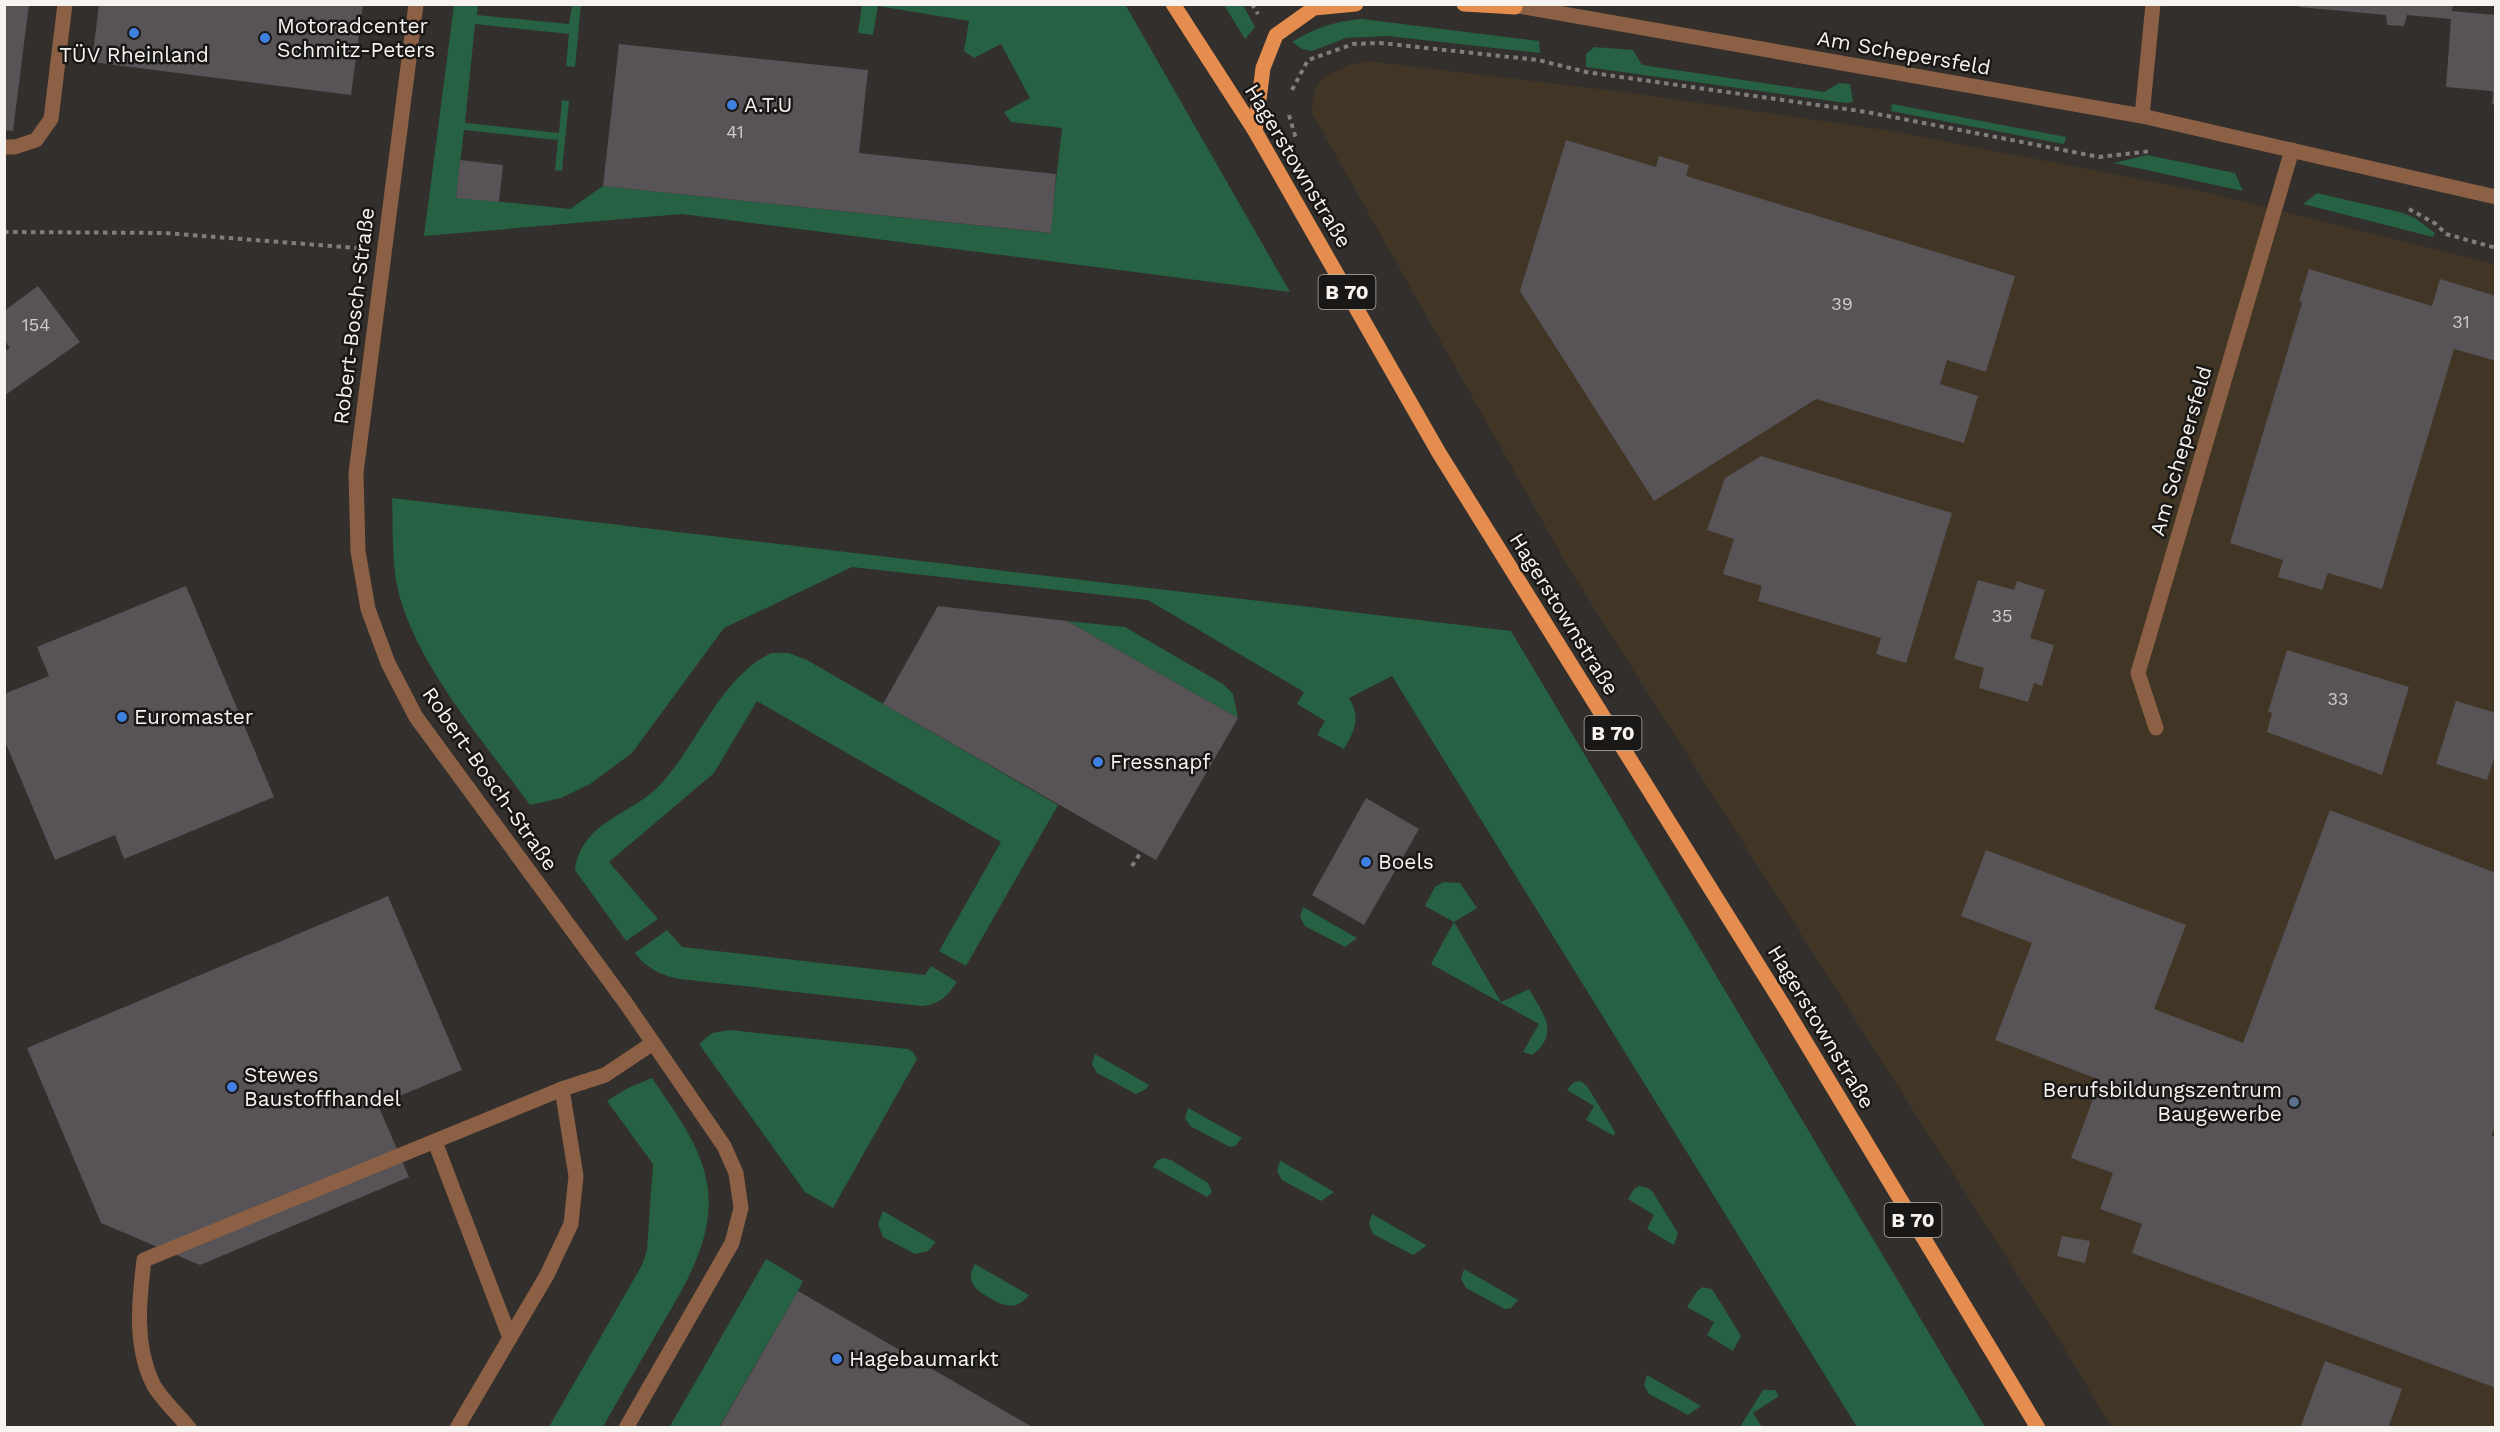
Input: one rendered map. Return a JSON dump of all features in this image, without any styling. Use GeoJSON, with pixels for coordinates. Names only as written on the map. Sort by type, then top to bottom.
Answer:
{"type":"FeatureCollection","features":[{"type":"Feature","properties":{"kind":"main road","name":"Hagerstownstraße"},"geometry":{"type":"LineString","coordinates":[[1173,4],[1255,131],[1439,453],[1782,1003],[2038,1428]]}},
{"type":"Feature","properties":{"kind":"main road"},"geometry":{"type":"LineString","coordinates":[[1255,131],[1263,68],[1276,35],[1314,8],[1356,4]]}},
{"type":"Feature","properties":{"kind":"main road"},"geometry":{"type":"LineString","coordinates":[[1464,4],[1511,6]]}},
{"type":"Feature","properties":{"kind":"street"},"geometry":{"type":"LineString","coordinates":[[4,147],[15,147],[36,140],[51,119],[65,4]]}},
{"type":"Feature","properties":{"kind":"street","name":"Robert-Bosch-Straße"},"geometry":{"type":"LineString","coordinates":[[416,4],[356,473],[358,551],[368,609],[388,663],[416,717],[653,1044],[724,1146],[736,1173],[741,1208],[732,1244],[626,1428]]}},
{"type":"Feature","properties":{"kind":"street"},"geometry":{"type":"LineString","coordinates":[[2142,116],[2153,4]]}},
{"type":"Feature","properties":{"kind":"street","name":"Am Schepersfeld"},"geometry":{"type":"LineString","coordinates":[[1511,6],[2142,116],[2496,197]]}},
{"type":"Feature","properties":{"kind":"street","name":"Am Schepersfeld"},"geometry":{"type":"LineString","coordinates":[[2156,728],[2138,672],[2292,150]]}},
{"type":"Feature","properties":{"kind":"street"},"geometry":{"type":"LineString","coordinates":[[189,1428],[154,1385],[141,1346],[139,1299],[144,1260],[562,1089],[605,1075],[653,1044]]}},
{"type":"Feature","properties":{"kind":"street"},"geometry":{"type":"LineString","coordinates":[[457,1428],[547,1275],[572,1224],[576,1176],[562,1089]]}},
{"type":"Feature","properties":{"kind":"street"},"geometry":{"type":"LineString","coordinates":[[435,1142],[510,1338]]}},
{"type":"Feature","properties":{"kind":"path"},"geometry":{"type":"LineString","coordinates":[[1291,94],[1308,60],[1353,44],[1380,43],[1538,60],[1586,72],[1848,109],[2099,157],[2158,150]]}},
{"type":"Feature","properties":{"kind":"path"},"geometry":{"type":"LineString","coordinates":[[1289,110],[1289,120],[1295,132],[1296,143]]}},
{"type":"Feature","properties":{"kind":"path"},"geometry":{"type":"LineString","coordinates":[[2406,208],[2436,224],[2446,234],[2496,248]]}},
{"type":"Feature","properties":{"kind":"path"},"geometry":{"type":"LineString","coordinates":[[4,232],[165,233],[383,250]]}},
{"type":"Feature","properties":{"kind":"path"},"geometry":{"type":"LineString","coordinates":[[1132,866],[1141,852]]}},
{"type":"Feature","properties":{"kind":"shaded area"},"geometry":{"type":"Polygon","coordinates":[[[1367,61],[1624,92],[1892,131],[2200,191],[2495,264],[2495,1427],[2111,1427],[2076,1367],[1570,570],[1312,113],[1314,92],[1322,78],[1349,65],[1367,61]]]}},
{"type":"Feature","properties":{"kind":"green space"},"geometry":{"type":"Polygon","coordinates":[[[454,5],[478,5],[477,15],[569,24],[572,5],[581,5],[575,67],[566,66],[569,34],[475,24],[465,123],[559,133],[562,100],[569,101],[562,171],[555,170],[558,140],[464,130],[456,197],[570,209],[603,186],[1050,233],[1062,128],[1011,122],[1004,112],[1030,98],[1001,44],[974,58],[964,51],[969,21],[878,6],[873,35],[858,33],[862,5],[1126,6],[1290,292],[682,214],[424,236],[454,5]]]}},
{"type":"Feature","properties":{"kind":"green space"},"geometry":{"type":"Polygon","coordinates":[[[1224,5],[1243,5],[1255,27],[1245,39],[1224,5]]]}},
{"type":"Feature","properties":{"kind":"green space"},"geometry":{"type":"Polygon","coordinates":[[[1362,19],[1539,41],[1540,53],[1387,36],[1346,38],[1312,51],[1302,49],[1292,42],[1326,26],[1362,19]]]}},
{"type":"Feature","properties":{"kind":"green space"},"geometry":{"type":"Polygon","coordinates":[[[1594,47],[1633,50],[1642,65],[1824,92],[1839,83],[1850,84],[1853,102],[1846,103],[1586,67],[1586,54],[1594,47]]]}},
{"type":"Feature","properties":{"kind":"green space"},"geometry":{"type":"Polygon","coordinates":[[[1892,104],[2066,137],[2064,144],[1891,111],[1892,104]]]}},
{"type":"Feature","properties":{"kind":"green space"},"geometry":{"type":"Polygon","coordinates":[[[2147,155],[2235,173],[2243,191],[2114,163],[2147,155]]]}},
{"type":"Feature","properties":{"kind":"green space"},"geometry":{"type":"Polygon","coordinates":[[[2317,193],[2403,213],[2415,218],[2435,233],[2433,237],[2303,204],[2317,193]]]}},
{"type":"Feature","properties":{"kind":"green space"},"geometry":{"type":"Polygon","coordinates":[[[392,498],[1511,631],[1985,1427],[1857,1427],[1392,676],[1349,698],[1356,718],[1351,736],[1344,749],[1317,735],[1325,721],[1297,704],[1304,692],[1148,600],[852,567],[724,628],[632,753],[590,784],[561,798],[530,805],[451,698],[417,640],[404,611],[396,581],[392,498]]]}},
{"type":"Feature","properties":{"kind":"green space"},"geometry":{"type":"Polygon","coordinates":[[[1067,621],[1125,627],[1223,684],[1233,694],[1238,718],[1067,621]]]}},
{"type":"Feature","properties":{"kind":"green space"},"geometry":{"type":"Polygon","coordinates":[[[771,653],[789,653],[807,660],[1058,805],[966,966],[939,951],[1001,842],[757,701],[714,773],[609,862],[658,919],[626,941],[575,870],[579,854],[587,840],[597,830],[648,796],[660,785],[674,769],[723,695],[737,678],[753,664],[771,653]]]}},
{"type":"Feature","properties":{"kind":"green space"},"geometry":{"type":"Polygon","coordinates":[[[1443,882],[1460,883],[1477,908],[1454,922],[1425,906],[1435,887],[1443,882]]]}},
{"type":"Feature","properties":{"kind":"green space"},"geometry":{"type":"Polygon","coordinates":[[[1303,907],[1357,938],[1345,947],[1305,926],[1300,917],[1303,907]]]}},
{"type":"Feature","properties":{"kind":"green space"},"geometry":{"type":"Polygon","coordinates":[[[1454,922],[1501,1002],[1529,989],[1547,1023],[1546,1039],[1532,1055],[1523,1052],[1539,1024],[1431,964],[1454,922]]]}},
{"type":"Feature","properties":{"kind":"green space"},"geometry":{"type":"Polygon","coordinates":[[[667,930],[682,947],[925,975],[931,966],[957,982],[942,999],[934,1004],[922,1006],[680,979],[655,970],[635,953],[667,930]]]}},
{"type":"Feature","properties":{"kind":"green space"},"geometry":{"type":"Polygon","coordinates":[[[730,1030],[908,1049],[913,1052],[917,1059],[833,1208],[805,1192],[699,1044],[712,1033],[730,1030]]]}},
{"type":"Feature","properties":{"kind":"green space"},"geometry":{"type":"Polygon","coordinates":[[[1095,1054],[1149,1085],[1136,1094],[1097,1073],[1092,1064],[1095,1054]]]}},
{"type":"Feature","properties":{"kind":"green space"},"geometry":{"type":"Polygon","coordinates":[[[652,1078],[685,1128],[699,1155],[707,1183],[709,1204],[707,1225],[685,1285],[603,1427],[549,1427],[642,1265],[647,1250],[653,1164],[607,1101],[626,1089],[652,1078]]]}},
{"type":"Feature","properties":{"kind":"green space"},"geometry":{"type":"Polygon","coordinates":[[[1581,1081],[1587,1086],[1615,1132],[1614,1136],[1586,1120],[1594,1106],[1567,1090],[1574,1082],[1581,1081]]]}},
{"type":"Feature","properties":{"kind":"green space"},"geometry":{"type":"Polygon","coordinates":[[[1188,1108],[1242,1138],[1235,1146],[1230,1147],[1190,1126],[1185,1118],[1188,1108]]]}},
{"type":"Feature","properties":{"kind":"green space"},"geometry":{"type":"Polygon","coordinates":[[[1164,1158],[1208,1183],[1212,1192],[1207,1197],[1153,1167],[1158,1160],[1164,1158]]]}},
{"type":"Feature","properties":{"kind":"green space"},"geometry":{"type":"Polygon","coordinates":[[[1280,1161],[1334,1192],[1321,1201],[1282,1180],[1277,1171],[1280,1161]]]}},
{"type":"Feature","properties":{"kind":"green space"},"geometry":{"type":"Polygon","coordinates":[[[1639,1186],[1652,1191],[1678,1233],[1674,1245],[1647,1229],[1654,1215],[1628,1199],[1634,1189],[1639,1186]]]}},
{"type":"Feature","properties":{"kind":"green space"},"geometry":{"type":"Polygon","coordinates":[[[883,1211],[936,1242],[928,1251],[915,1254],[883,1237],[878,1224],[883,1211]]]}},
{"type":"Feature","properties":{"kind":"green space"},"geometry":{"type":"Polygon","coordinates":[[[1372,1214],[1426,1246],[1413,1255],[1373,1234],[1369,1224],[1372,1214]]]}},
{"type":"Feature","properties":{"kind":"green space"},"geometry":{"type":"Polygon","coordinates":[[[766,1259],[803,1281],[798,1291],[719,1427],[669,1428],[766,1259]]]}},
{"type":"Feature","properties":{"kind":"green space"},"geometry":{"type":"Polygon","coordinates":[[[975,1264],[1029,1295],[1019,1303],[1010,1306],[978,1291],[971,1279],[975,1264]]]}},
{"type":"Feature","properties":{"kind":"green space"},"geometry":{"type":"Polygon","coordinates":[[[1464,1269],[1518,1300],[1511,1308],[1505,1309],[1466,1288],[1461,1279],[1464,1269]]]}},
{"type":"Feature","properties":{"kind":"green space"},"geometry":{"type":"Polygon","coordinates":[[[1703,1287],[1714,1292],[1741,1336],[1733,1351],[1707,1335],[1714,1322],[1687,1307],[1698,1290],[1703,1287]]]}},
{"type":"Feature","properties":{"kind":"green space"},"geometry":{"type":"Polygon","coordinates":[[[1647,1375],[1701,1406],[1688,1415],[1649,1394],[1644,1385],[1647,1375]]]}},
{"type":"Feature","properties":{"kind":"green space"},"geometry":{"type":"Polygon","coordinates":[[[1763,1390],[1775,1390],[1779,1396],[1753,1413],[1762,1427],[1740,1427],[1763,1390]]]}},
{"type":"Feature","properties":{"kind":"building"},"geometry":{"type":"Polygon","coordinates":[[[4,4],[29,4],[13,131],[4,130],[4,4]]]}},
{"type":"Feature","properties":{"kind":"building","name":"Motoradcenter Schmitz-Peters"},"geometry":{"type":"Polygon","coordinates":[[[99,4],[363,4],[351,95],[92,62],[99,4]]]}},
{"type":"Feature","properties":{"kind":"building"},"geometry":{"type":"Polygon","coordinates":[[[2299,4],[2453,4],[2452,11],[2496,15],[2496,105],[2492,104],[2493,92],[2491,91],[2446,87],[2451,19],[2407,15],[2404,26],[2387,25],[2386,15],[2299,7],[2299,4]]]}},
{"type":"Feature","properties":{"kind":"building"},"geometry":{"type":"Polygon","coordinates":[[[619,44],[868,70],[859,153],[1056,174],[1051,233],[603,186],[619,44]]]}},
{"type":"Feature","properties":{"kind":"building"},"geometry":{"type":"Polygon","coordinates":[[[1566,140],[1656,167],[1659,156],[1689,165],[1686,176],[2015,276],[1986,372],[1947,360],[1940,384],[1978,396],[1964,443],[1816,399],[1654,501],[1520,291],[1566,140]]]}},
{"type":"Feature","properties":{"kind":"building"},"geometry":{"type":"Polygon","coordinates":[[[460,160],[503,165],[499,202],[456,198],[460,160]]]}},
{"type":"Feature","properties":{"kind":"building"},"geometry":{"type":"Polygon","coordinates":[[[2309,269],[2432,306],[2440,279],[2496,296],[2496,361],[2454,349],[2382,589],[2328,573],[2322,590],[2278,577],[2283,560],[2230,543],[2302,303],[2299,301],[2309,269]]]}},
{"type":"Feature","properties":{"kind":"building"},"geometry":{"type":"Polygon","coordinates":[[[38,286],[80,342],[4,396],[4,352],[10,348],[4,339],[4,311],[38,286]]]}},
{"type":"Feature","properties":{"kind":"building"},"geometry":{"type":"Polygon","coordinates":[[[1761,456],[1952,513],[1906,663],[1876,654],[1881,638],[1758,601],[1762,586],[1723,574],[1734,539],[1707,530],[1725,478],[1761,456]]]}},
{"type":"Feature","properties":{"kind":"building"},"geometry":{"type":"Polygon","coordinates":[[[1978,580],[2014,590],[2017,581],[2045,590],[2030,638],[2054,645],[2042,686],[2034,683],[2028,702],[1979,688],[1984,668],[1954,659],[1978,580]]]}},
{"type":"Feature","properties":{"kind":"building","name":"Euromaster"},"geometry":{"type":"Polygon","coordinates":[[[186,586],[274,797],[124,859],[115,835],[55,860],[4,739],[4,694],[49,676],[37,647],[186,586]]]}},
{"type":"Feature","properties":{"kind":"building","name":"Fressnapf"},"geometry":{"type":"Polygon","coordinates":[[[938,606],[1067,621],[1238,718],[1156,860],[883,704],[938,606]]]}},
{"type":"Feature","properties":{"kind":"building"},"geometry":{"type":"Polygon","coordinates":[[[2287,650],[2409,687],[2382,775],[2267,732],[2272,713],[2268,712],[2287,650]]]}},
{"type":"Feature","properties":{"kind":"building"},"geometry":{"type":"Polygon","coordinates":[[[2456,701],[2496,713],[2496,752],[2487,780],[2436,764],[2456,701]]]}},
{"type":"Feature","properties":{"kind":"building","name":"Boels"},"geometry":{"type":"Polygon","coordinates":[[[1366,798],[1419,829],[1364,925],[1312,895],[1366,798]]]}},
{"type":"Feature","properties":{"kind":"building","name":"Berufsbildungszentrum Baugewerbe"},"geometry":{"type":"Polygon","coordinates":[[[2330,810],[2496,873],[2496,1124],[2491,1135],[2496,1137],[2496,1388],[2132,1253],[2142,1224],[2100,1209],[2113,1173],[2071,1158],[2100,1080],[1995,1040],[2032,943],[1961,916],[1986,850],[2186,925],[2154,1009],[2243,1043],[2330,810]]]}},
{"type":"Feature","properties":{"kind":"building","name":"Stewes Baustoffhandel"},"geometry":{"type":"Polygon","coordinates":[[[388,896],[462,1070],[378,1105],[409,1177],[200,1265],[101,1223],[27,1048],[388,896]]]}},
{"type":"Feature","properties":{"kind":"building"},"geometry":{"type":"Polygon","coordinates":[[[2062,1236],[2090,1241],[2085,1263],[2057,1256],[2062,1236]]]}},
{"type":"Feature","properties":{"kind":"building","name":"Hagebaumarkt"},"geometry":{"type":"Polygon","coordinates":[[[798,1291],[1034,1428],[719,1428],[798,1291]]]}},
{"type":"Feature","properties":{"kind":"building"},"geometry":{"type":"Polygon","coordinates":[[[2325,1361],[2402,1389],[2388,1428],[2300,1428],[2325,1361]]]}},
{"type":"Feature","properties":{"kind":"place","name":"TÜV Rheinland"},"geometry":{"type":"Point","coordinates":[134,33]}},
{"type":"Feature","properties":{"kind":"place","name":"Motoradcenter Schmitz-Peters"},"geometry":{"type":"Point","coordinates":[265,38]}},
{"type":"Feature","properties":{"kind":"place","name":"A.T.U"},"geometry":{"type":"Point","coordinates":[732,105]}},
{"type":"Feature","properties":{"kind":"place","name":"Euromaster"},"geometry":{"type":"Point","coordinates":[122,717]}},
{"type":"Feature","properties":{"kind":"place","name":"Fressnapf"},"geometry":{"type":"Point","coordinates":[1098,762]}},
{"type":"Feature","properties":{"kind":"place","name":"Boels"},"geometry":{"type":"Point","coordinates":[1366,862]}},
{"type":"Feature","properties":{"kind":"place","name":"Stewes Baustoffhandel"},"geometry":{"type":"Point","coordinates":[232,1087]}},
{"type":"Feature","properties":{"kind":"place","name":"Berufsbildungszentrum Baugewerbe"},"geometry":{"type":"Point","coordinates":[2294,1102]}},
{"type":"Feature","properties":{"kind":"place","name":"Hagebaumarkt"},"geometry":{"type":"Point","coordinates":[837,1359]}}]}
